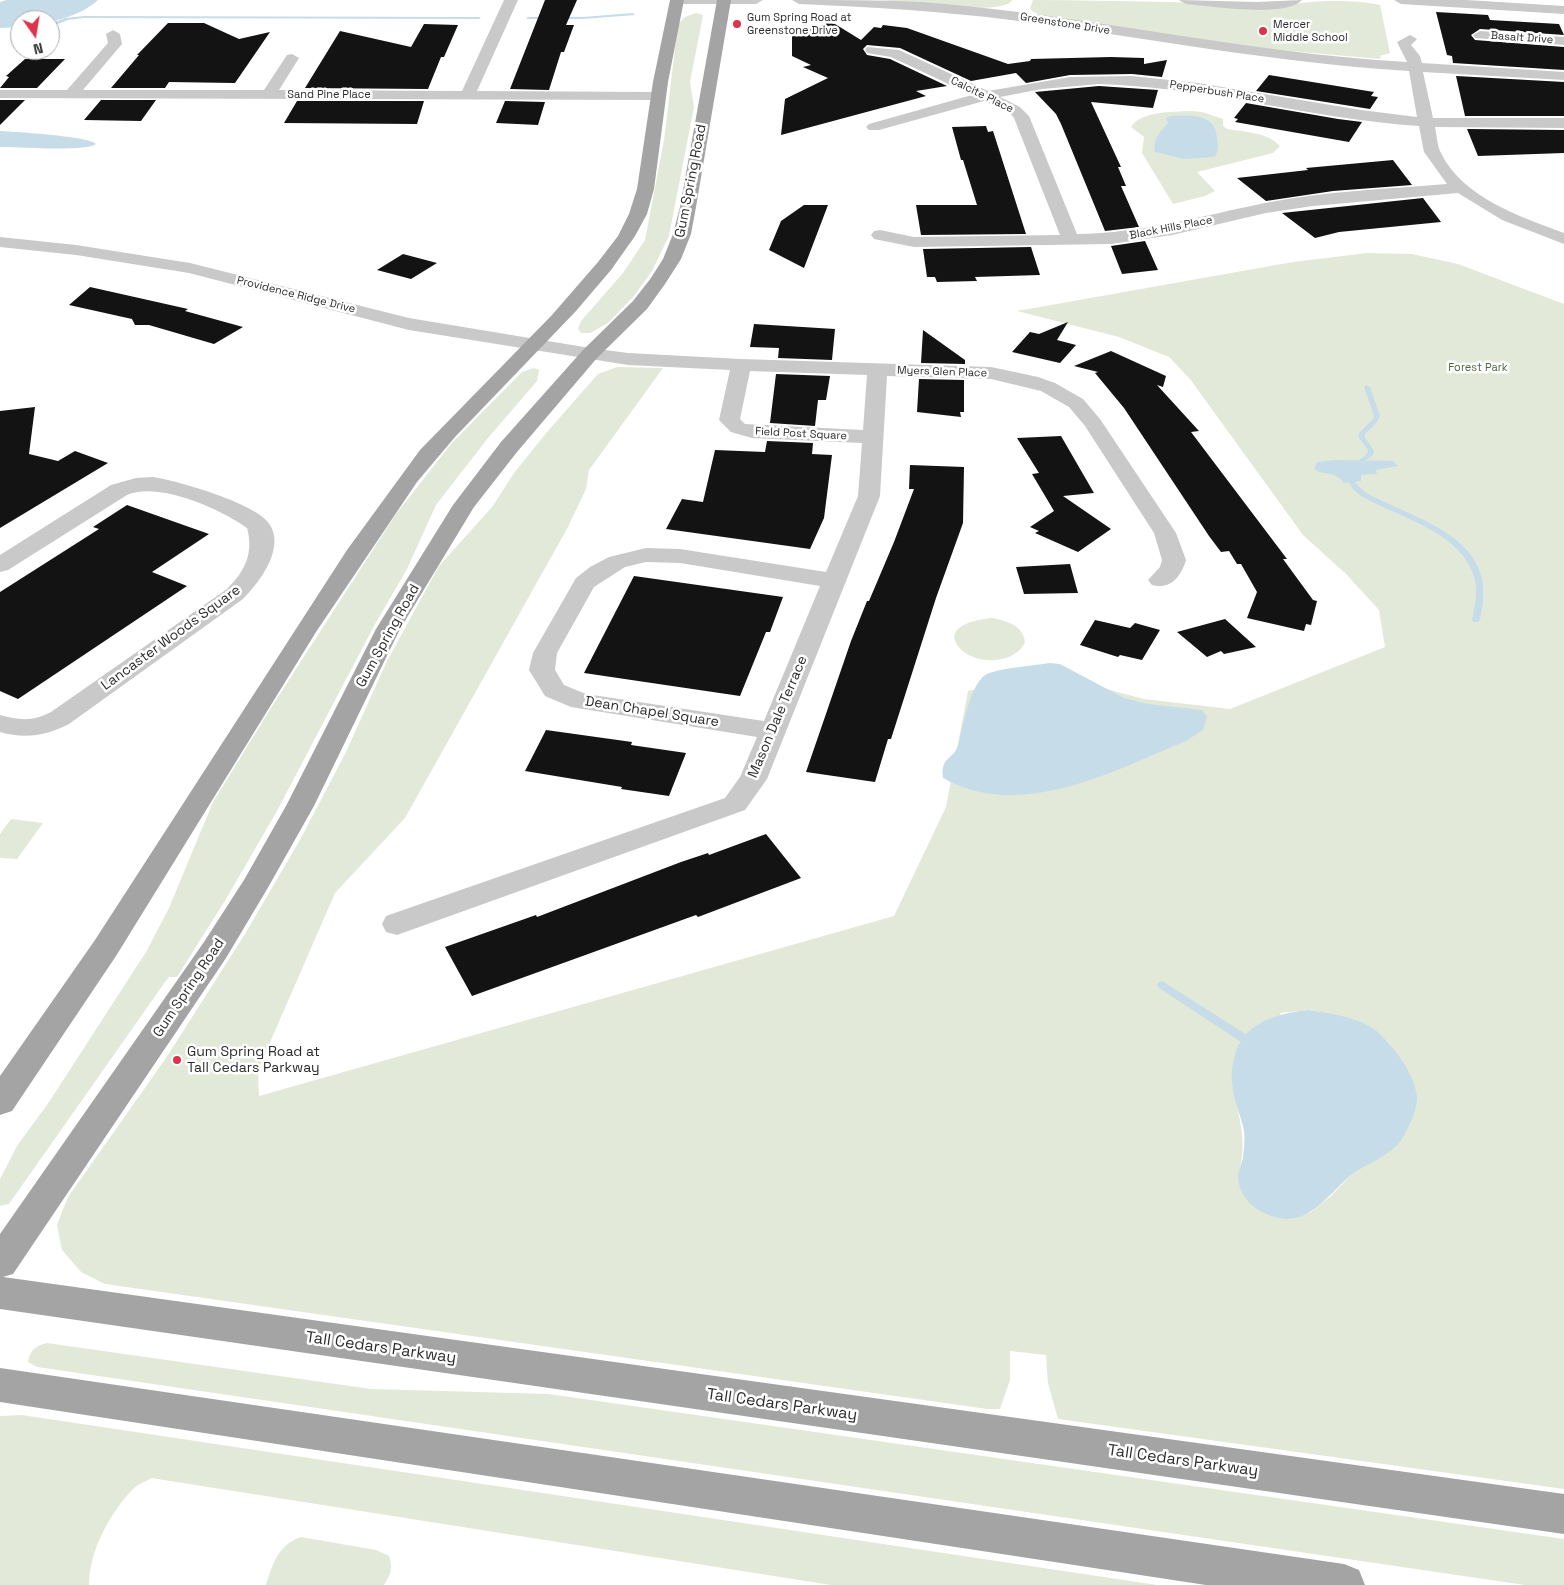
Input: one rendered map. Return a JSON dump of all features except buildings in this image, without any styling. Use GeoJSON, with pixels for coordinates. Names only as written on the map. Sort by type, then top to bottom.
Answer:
{"type":"FeatureCollection","features":[{"type":"Feature","properties":{"kind":"main road"},"geometry":{"type":"LineString","coordinates":[[0,1102],[57,1024],[161,862],[200,795],[298,641],[411,475],[445,435],[536,344],[611,260],[628,236],[639,212],[646,188],[658,96],[677,0]]}},
{"type":"Feature","properties":{"kind":"main road","name":"Gum Spring Road"},"geometry":{"type":"LineString","coordinates":[[0,1264],[236,917],[300,806],[388,628],[464,505],[509,447],[590,354],[640,305],[672,259],[682,234],[724,0]]}},
{"type":"Feature","properties":{"kind":"main road","name":"Tall Cedars Parkway"},"geometry":{"type":"LineString","coordinates":[[0,1293],[1564,1514]]}},
{"type":"Feature","properties":{"kind":"main road"},"geometry":{"type":"LineString","coordinates":[[0,1385],[1344,1585]]}},
{"type":"Feature","properties":{"kind":"street"},"geometry":{"type":"LineString","coordinates":[[468,95],[511,0]]}},
{"type":"Feature","properties":{"kind":"street"},"geometry":{"type":"LineString","coordinates":[[677,0],[756,0]]}},
{"type":"Feature","properties":{"kind":"street","name":"Greenstone Drive"},"geometry":{"type":"LineString","coordinates":[[799,0],[1015,12],[1230,49],[1342,63],[1414,62],[1491,73],[1505,72],[1564,76]]}},
{"type":"Feature","properties":{"kind":"street"},"geometry":{"type":"LineString","coordinates":[[1186,0],[1262,5],[1284,4],[1295,0]]}},
{"type":"Feature","properties":{"kind":"street"},"geometry":{"type":"LineString","coordinates":[[1564,10],[1508,3],[1402,0],[1410,39],[1418,43],[1420,51],[1414,62],[1432,152],[1437,164],[1460,188],[1514,219],[1564,239]]}},
{"type":"Feature","properties":{"kind":"street"},"geometry":{"type":"LineString","coordinates":[[1508,3],[1520,38]]}},
{"type":"Feature","properties":{"kind":"street"},"geometry":{"type":"LineString","coordinates":[[72,93],[115,44],[113,34]]}},
{"type":"Feature","properties":{"kind":"street","name":"Basalt Drive"},"geometry":{"type":"LineString","coordinates":[[1480,35],[1564,41]]}},
{"type":"Feature","properties":{"kind":"street","name":"Calcite Place"},"geometry":{"type":"LineString","coordinates":[[872,50],[894,53],[1010,106],[1021,116],[1071,240]]}},
{"type":"Feature","properties":{"kind":"street"},"geometry":{"type":"LineString","coordinates":[[269,95],[292,58]]}},
{"type":"Feature","properties":{"kind":"street","name":"Pepperbush Place"},"geometry":{"type":"LineString","coordinates":[[874,127],[988,96],[1050,83],[1124,80],[1181,86],[1368,116],[1426,122],[1480,125],[1564,123]]}},
{"type":"Feature","properties":{"kind":"street","name":"Sand Pine Place"},"geometry":{"type":"LineString","coordinates":[[0,94],[658,96]]}},
{"type":"Feature","properties":{"kind":"street","name":"Black Hills Place"},"geometry":{"type":"LineString","coordinates":[[880,235],[914,242],[1118,238],[1172,230],[1266,208],[1313,201],[1460,188]]}},
{"type":"Feature","properties":{"kind":"street","name":"Providence Ridge Drive"},"geometry":{"type":"LineString","coordinates":[[0,242],[76,250],[190,268],[409,324],[590,354]]}},
{"type":"Feature","properties":{"kind":"street","name":"Myers Glen Place"},"geometry":{"type":"LineString","coordinates":[[590,354],[628,359],[741,365],[876,369],[1010,376],[1048,387],[1076,402],[1093,423],[1170,544],[1174,560],[1171,570],[1160,580]]}},
{"type":"Feature","properties":{"kind":"street","name":"Field Post Square"},"geometry":{"type":"LineString","coordinates":[[741,365],[730,420],[738,428],[752,432],[873,437]]}},
{"type":"Feature","properties":{"kind":"street","name":"Mason Dale Terrace"},"geometry":{"type":"LineString","coordinates":[[397,924],[735,804],[754,778],[836,581],[869,496],[876,369]]}},
{"type":"Feature","properties":{"kind":"street","name":"Lancaster Woods Square"},"geometry":{"type":"LineString","coordinates":[[0,565],[119,490],[139,484],[159,484],[250,518],[258,525],[263,544],[258,565],[250,581],[235,594],[60,718],[35,727],[20,728],[0,723]]}},
{"type":"Feature","properties":{"kind":"street","name":"Dean Chapel Square"},"geometry":{"type":"LineString","coordinates":[[773,731],[580,701],[554,690],[542,670],[545,652],[584,583],[598,572],[617,562],[646,555],[680,556],[836,581]]}},
{"type":"Feature","properties":{"kind":"green space"},"geometry":{"type":"Polygon","coordinates":[[[881,0],[1012,0],[1005,5],[973,8],[881,0]]]}},
{"type":"Feature","properties":{"kind":"green space","name":"Mercer Middle School"},"geometry":{"type":"Polygon","coordinates":[[[1033,0],[1295,4],[1338,1],[1371,3],[1380,5],[1390,53],[1379,56],[1381,57],[1380,59],[1267,49],[1042,16],[1030,8],[1033,0]]]}},
{"type":"Feature","properties":{"kind":"green space"},"geometry":{"type":"Polygon","coordinates":[[[696,13],[703,15],[690,82],[694,107],[669,236],[652,271],[634,296],[608,323],[590,333],[581,333],[578,329],[581,321],[623,273],[645,240],[664,140],[678,24],[685,17],[696,13]]]}},
{"type":"Feature","properties":{"kind":"green space"},"geometry":{"type":"Polygon","coordinates":[[[1190,111],[1202,112],[1223,119],[1223,126],[1227,129],[1262,135],[1275,141],[1280,146],[1273,153],[1197,172],[1215,191],[1205,196],[1173,204],[1142,153],[1144,137],[1131,127],[1135,122],[1149,115],[1190,111]]]}},
{"type":"Feature","properties":{"kind":"green space","name":"Forest Park"},"geometry":{"type":"Polygon","coordinates":[[[1367,253],[1412,254],[1458,264],[1564,304],[1564,1489],[1058,1419],[1048,1383],[1046,1355],[1010,1351],[1010,1380],[1000,1409],[987,1409],[105,1284],[81,1272],[62,1250],[57,1225],[68,1197],[166,1058],[245,934],[301,838],[346,752],[387,661],[439,566],[492,507],[514,473],[598,374],[617,367],[663,368],[589,470],[586,489],[568,527],[405,818],[335,893],[258,1070],[259,1096],[894,916],[946,807],[968,691],[1045,673],[1144,699],[1230,709],[1385,647],[1379,610],[1346,574],[1303,535],[1190,379],[1169,357],[1119,337],[1017,311],[1293,262],[1367,253]],[[1308,1010],[1281,1013],[1232,1085],[1243,1141],[1238,1178],[1292,1219],[1311,1212],[1331,1196],[1351,1175],[1400,1142],[1400,1064],[1399,1058],[1392,1046],[1372,1029],[1360,1023],[1347,1018],[1308,1010]]]}},
{"type":"Feature","properties":{"kind":"green space"},"geometry":{"type":"Polygon","coordinates":[[[534,368],[539,370],[537,381],[488,438],[436,505],[407,569],[374,626],[277,811],[226,899],[177,977],[169,977],[165,982],[9,1204],[0,1206],[0,1179],[17,1146],[49,1102],[146,952],[169,908],[213,802],[274,703],[396,514],[451,444],[522,372],[534,368]]]}},
{"type":"Feature","properties":{"kind":"green space"},"geometry":{"type":"Polygon","coordinates":[[[992,618],[1009,622],[1018,628],[1024,636],[1025,642],[1020,650],[1004,659],[993,660],[983,660],[965,653],[958,646],[955,633],[965,624],[992,618]]]}},
{"type":"Feature","properties":{"kind":"green space"},"geometry":{"type":"Polygon","coordinates":[[[11,819],[43,823],[17,859],[0,858],[0,834],[11,819]]]}},
{"type":"Feature","properties":{"kind":"green space"},"geometry":{"type":"Polygon","coordinates":[[[47,1343],[371,1389],[549,1394],[1564,1539],[1564,1585],[1525,1585],[37,1367],[28,1362],[30,1354],[34,1349],[47,1343]]]}},
{"type":"Feature","properties":{"kind":"green space"},"geometry":{"type":"Polygon","coordinates":[[[22,1415],[1157,1585],[831,1585],[151,1478],[131,1491],[108,1523],[92,1560],[89,1585],[0,1585],[0,1416],[22,1415]]]}},
{"type":"Feature","properties":{"kind":"green space"},"geometry":{"type":"Polygon","coordinates":[[[301,1537],[376,1550],[389,1556],[391,1571],[384,1585],[266,1585],[274,1562],[282,1550],[293,1540],[301,1537]]]}},
{"type":"Feature","properties":{"kind":"water"},"geometry":{"type":"Polygon","coordinates":[[[6,0],[98,0],[82,11],[60,20],[60,10],[10,10],[10,28],[0,28],[0,2],[6,0]]]}},
{"type":"Feature","properties":{"kind":"water"},"geometry":{"type":"Polygon","coordinates":[[[1170,116],[1200,117],[1212,124],[1218,143],[1215,157],[1184,159],[1155,152],[1156,140],[1168,123],[1166,118],[1170,116]]]}},
{"type":"Feature","properties":{"kind":"water"},"geometry":{"type":"Polygon","coordinates":[[[0,131],[67,137],[91,141],[96,144],[79,148],[0,147],[0,131]]]}},
{"type":"Feature","properties":{"kind":"water"},"geometry":{"type":"Polygon","coordinates":[[[1334,460],[1393,461],[1398,466],[1376,470],[1377,474],[1361,475],[1361,481],[1344,483],[1336,476],[1314,469],[1317,462],[1334,460]]]}},
{"type":"Feature","properties":{"kind":"water"},"geometry":{"type":"Polygon","coordinates":[[[1050,663],[1060,664],[1124,698],[1148,704],[1202,710],[1207,717],[1203,730],[1186,741],[1128,766],[1066,787],[1034,794],[1003,795],[973,790],[943,778],[945,762],[956,750],[968,705],[982,677],[1004,669],[1050,663]]]}},
{"type":"Feature","properties":{"kind":"water"},"geometry":{"type":"Polygon","coordinates":[[[1308,1010],[1347,1017],[1377,1031],[1385,1038],[1406,1067],[1415,1087],[1417,1101],[1409,1126],[1395,1147],[1350,1176],[1327,1199],[1309,1212],[1300,1217],[1290,1219],[1279,1218],[1258,1210],[1247,1200],[1240,1187],[1238,1177],[1243,1157],[1244,1134],[1232,1083],[1233,1065],[1243,1038],[1252,1029],[1276,1016],[1308,1010]]]}},
{"type":"Feature","properties":{"kind":"waterway"},"geometry":{"type":"LineString","coordinates":[[528,18],[583,18],[633,14]]}},
{"type":"Feature","properties":{"kind":"waterway"},"geometry":{"type":"LineString","coordinates":[[60,22],[84,17],[479,18]]}},
{"type":"Feature","properties":{"kind":"waterway"},"geometry":{"type":"LineString","coordinates":[[1367,387],[1377,416],[1375,421],[1362,433],[1362,438],[1371,450],[1370,455],[1352,468],[1350,479],[1356,488],[1368,497],[1441,533],[1457,544],[1470,558],[1478,575],[1480,595],[1476,620]]}},
{"type":"Feature","properties":{"kind":"waterway"},"geometry":{"type":"LineString","coordinates":[[1162,985],[1251,1043]]}},
{"type":"Feature","properties":{"kind":"place","name":"Gum Spring Road at Greenstone Drive"},"geometry":{"type":"Point","coordinates":[737,24]}},
{"type":"Feature","properties":{"kind":"place","name":"Mercer Middle School"},"geometry":{"type":"Point","coordinates":[1263,31]}},
{"type":"Feature","properties":{"kind":"place","name":"Gum Spring Road at Tall Cedars Parkway"},"geometry":{"type":"Point","coordinates":[177,1060]}}]}
